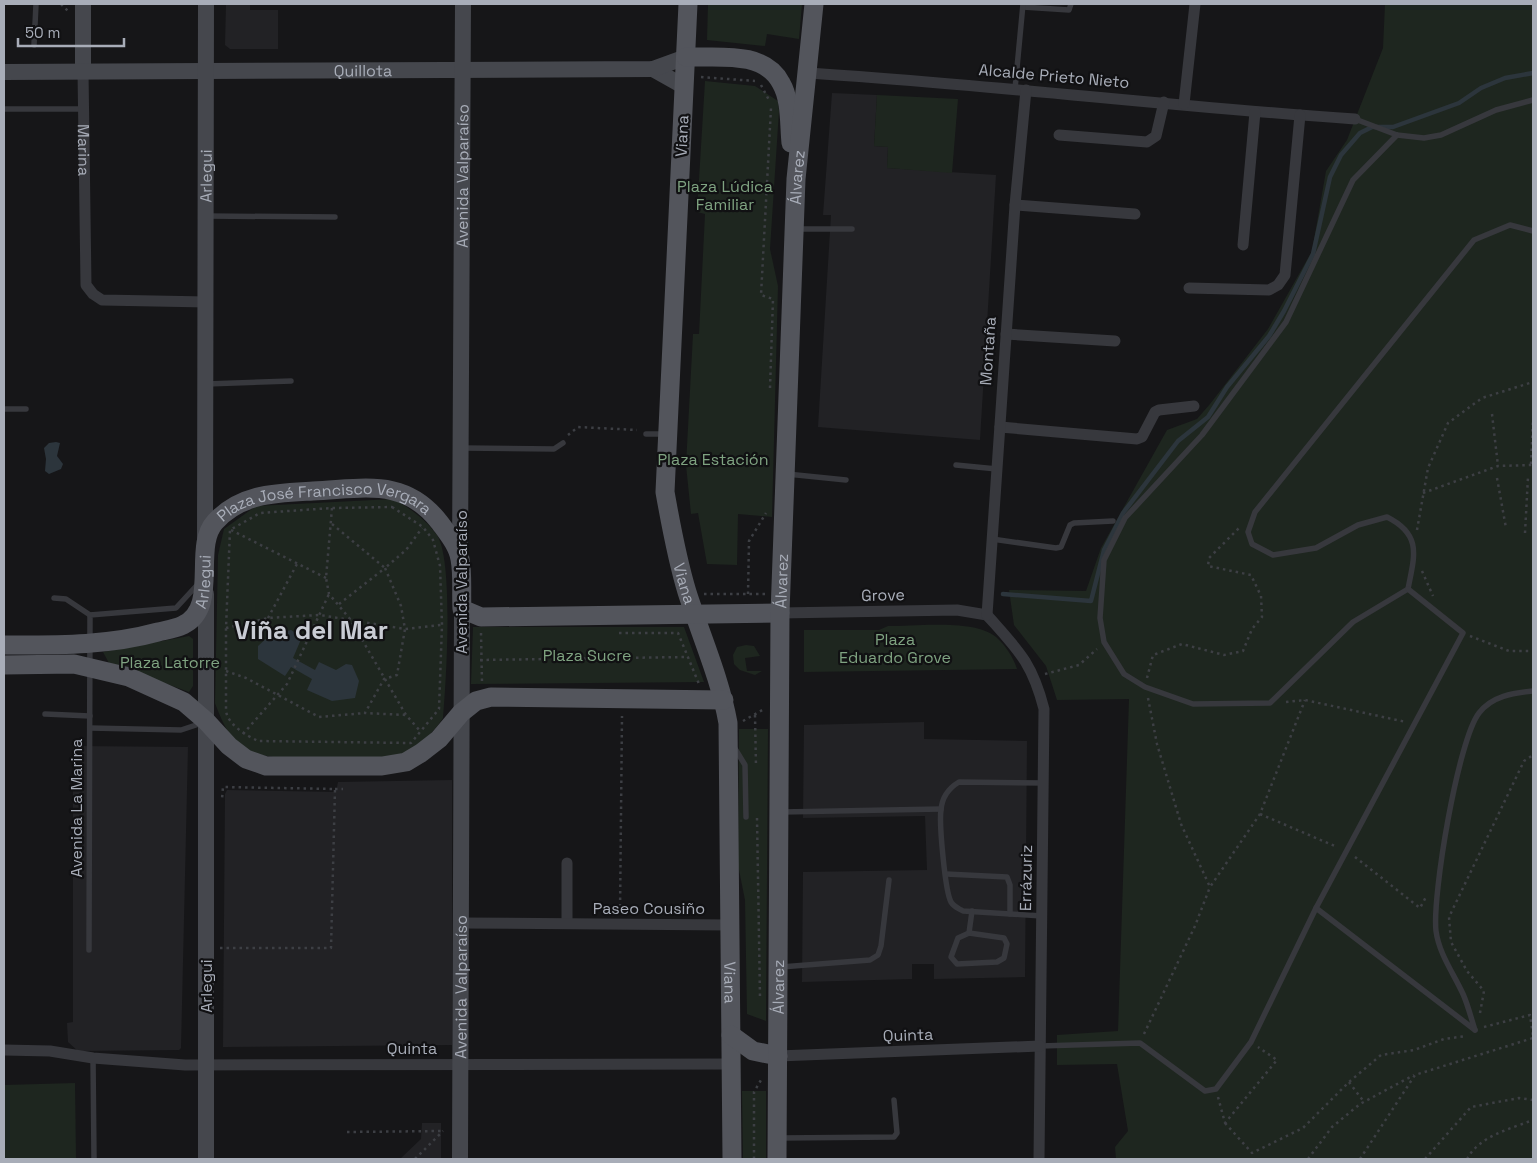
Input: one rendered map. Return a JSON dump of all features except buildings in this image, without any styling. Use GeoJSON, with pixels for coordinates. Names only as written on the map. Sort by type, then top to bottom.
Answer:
{"type":"FeatureCollection","features":[{"type":"Feature","properties":{"kind":"main road","name":"Marina"},"geometry":{"type":"LineString","coordinates":[[78,71],[83,4]]}},
{"type":"Feature","properties":{"kind":"main road","name":"Arlegui"},"geometry":{"type":"LineString","coordinates":[[206,4],[206,1159]]}},
{"type":"Feature","properties":{"kind":"main road","name":"Avenida Valparaíso"},"geometry":{"type":"LineString","coordinates":[[460,1159],[462,608],[460,558],[463,4]]}},
{"type":"Feature","properties":{"kind":"main road","name":"Viana"},"geometry":{"type":"LineString","coordinates":[[688,4],[686,57],[692,82],[665,492],[673,542],[724,700],[728,737],[732,1159]]}},
{"type":"Feature","properties":{"kind":"main road","name":"Álvarez"},"geometry":{"type":"LineString","coordinates":[[777,1159],[777,1138],[769,1056],[778,968],[780,613],[796,179],[814,4]]}},
{"type":"Feature","properties":{"kind":"main road","name":"Quillota"},"geometry":{"type":"LineString","coordinates":[[4,72],[207,69],[463,70],[653,68],[686,57]]}},
{"type":"Feature","properties":{"kind":"main road"},"geometry":{"type":"LineString","coordinates":[[686,57],[749,59],[761,63],[781,82],[787,101],[796,179]]}},
{"type":"Feature","properties":{"kind":"main road"},"geometry":{"type":"LineString","coordinates":[[653,68],[692,82]]}},
{"type":"Feature","properties":{"kind":"main road","name":"Plaza José Francisco Vergara"},"geometry":{"type":"LineString","coordinates":[[205,541],[214,523],[228,521],[249,499],[265,493],[380,489],[405,494],[426,518],[451,537],[460,558]]}},
{"type":"Feature","properties":{"kind":"main road"},"geometry":{"type":"LineString","coordinates":[[4,645],[81,645],[146,635],[184,625],[198,610],[206,576]]}},
{"type":"Feature","properties":{"kind":"main road"},"geometry":{"type":"LineString","coordinates":[[462,608],[481,617],[780,613]]}},
{"type":"Feature","properties":{"kind":"main road"},"geometry":{"type":"LineString","coordinates":[[4,665],[82,666],[129,677],[184,702],[206,721],[228,746],[246,759],[266,766],[390,764],[406,762],[421,754],[439,739],[461,712],[476,701],[484,698],[512,696],[724,700]]}},
{"type":"Feature","properties":{"kind":"main road"},"geometry":{"type":"LineString","coordinates":[[731,1035],[746,1047],[769,1056]]}},
{"type":"Feature","properties":{"kind":"street"},"geometry":{"type":"LineString","coordinates":[[1184,104],[1195,4]]}},
{"type":"Feature","properties":{"kind":"street","name":"Marina"},"geometry":{"type":"LineString","coordinates":[[78,71],[84,109],[84,269],[86,285],[93,294],[102,300],[207,302]]}},
{"type":"Feature","properties":{"kind":"street","name":"Alcalde Prieto Nieto"},"geometry":{"type":"LineString","coordinates":[[806,73],[1021,89],[1255,112],[1355,119]]}},
{"type":"Feature","properties":{"kind":"street","name":"Montaña"},"geometry":{"type":"LineString","coordinates":[[987,615],[1021,89]]}},
{"type":"Feature","properties":{"kind":"street"},"geometry":{"type":"LineString","coordinates":[[1060,135],[1147,142],[1156,136],[1164,102]]}},
{"type":"Feature","properties":{"kind":"street"},"geometry":{"type":"LineString","coordinates":[[1243,245],[1255,112]]}},
{"type":"Feature","properties":{"kind":"street"},"geometry":{"type":"LineString","coordinates":[[1189,288],[1269,290],[1278,285],[1285,275],[1300,115]]}},
{"type":"Feature","properties":{"kind":"street"},"geometry":{"type":"LineString","coordinates":[[1015,205],[1135,214]]}},
{"type":"Feature","properties":{"kind":"street"},"geometry":{"type":"LineString","coordinates":[[1006,334],[1115,341]]}},
{"type":"Feature","properties":{"kind":"street"},"geometry":{"type":"LineString","coordinates":[[1000,427],[1137,439],[1142,437],[1155,412],[1194,406]]}},
{"type":"Feature","properties":{"kind":"street","name":"Grove"},"geometry":{"type":"LineString","coordinates":[[780,613],[958,610],[987,615]]}},
{"type":"Feature","properties":{"kind":"street","name":"Errázuriz"},"geometry":{"type":"LineString","coordinates":[[987,615],[1024,656],[1035,676],[1044,709],[1039,1159]]}},
{"type":"Feature","properties":{"kind":"street"},"geometry":{"type":"LineString","coordinates":[[567,863],[567,923]]}},
{"type":"Feature","properties":{"kind":"street","name":"Paseo Cousiño"},"geometry":{"type":"LineString","coordinates":[[461,923],[730,924]]}},
{"type":"Feature","properties":{"kind":"street","name":"Quinta"},"geometry":{"type":"LineString","coordinates":[[769,1056],[1040,1046]]}},
{"type":"Feature","properties":{"kind":"street","name":"Quinta"},"geometry":{"type":"LineString","coordinates":[[4,1050],[50,1051],[93,1058],[206,1065],[732,1064]]}},
{"type":"Feature","properties":{"kind":"lane"},"geometry":{"type":"LineString","coordinates":[[34,45],[36,4]]}},
{"type":"Feature","properties":{"kind":"lane"},"geometry":{"type":"LineString","coordinates":[[1021,89],[1023,6],[1069,10],[1071,4]]}},
{"type":"Feature","properties":{"kind":"lane"},"geometry":{"type":"LineString","coordinates":[[1355,119],[1370,123],[1397,135],[1424,138],[1441,135],[1496,110],[1533,100]]}},
{"type":"Feature","properties":{"kind":"lane"},"geometry":{"type":"LineString","coordinates":[[4,110],[84,109]]}},
{"type":"Feature","properties":{"kind":"lane"},"geometry":{"type":"LineString","coordinates":[[1397,135],[1353,180],[1286,322],[1202,435],[1125,518],[1104,560],[1100,618],[1104,642],[1124,674],[1145,687],[1193,704],[1270,703],[1353,622],[1408,589],[1416,551],[1403,525],[1388,517],[1358,525],[1316,548],[1273,555],[1252,544],[1248,532],[1255,512],[1474,240],[1510,225],[1533,231]]}},
{"type":"Feature","properties":{"kind":"lane"},"geometry":{"type":"LineString","coordinates":[[207,216],[335,217]]}},
{"type":"Feature","properties":{"kind":"lane"},"geometry":{"type":"LineString","coordinates":[[794,230],[852,229]]}},
{"type":"Feature","properties":{"kind":"lane"},"geometry":{"type":"LineString","coordinates":[[206,384],[292,381]]}},
{"type":"Feature","properties":{"kind":"lane"},"geometry":{"type":"LineString","coordinates":[[4,409],[26,409]]}},
{"type":"Feature","properties":{"kind":"lane"},"geometry":{"type":"LineString","coordinates":[[646,434],[669,434]]}},
{"type":"Feature","properties":{"kind":"lane"},"geometry":{"type":"LineString","coordinates":[[461,448],[554,449],[563,443]]}},
{"type":"Feature","properties":{"kind":"lane"},"geometry":{"type":"LineString","coordinates":[[956,465],[997,469]]}},
{"type":"Feature","properties":{"kind":"lane"},"geometry":{"type":"LineString","coordinates":[[785,474],[846,480]]}},
{"type":"Feature","properties":{"kind":"lane"},"geometry":{"type":"LineString","coordinates":[[992,539],[1056,548],[1061,547],[1070,525],[1074,523],[1113,521]]}},
{"type":"Feature","properties":{"kind":"lane"},"geometry":{"type":"LineString","coordinates":[[54,598],[66,599],[90,615],[176,608],[206,576]]}},
{"type":"Feature","properties":{"kind":"lane"},"geometry":{"type":"LineString","coordinates":[[1040,1046],[1140,1043],[1193,1084],[1206,1091],[1216,1089],[1251,1042],[1316,908],[1412,724],[1463,632],[1408,589]]}},
{"type":"Feature","properties":{"kind":"lane","name":"Avenida La Marina"},"geometry":{"type":"LineString","coordinates":[[89,950],[90,716],[82,666],[81,645],[90,615]]}},
{"type":"Feature","properties":{"kind":"lane"},"geometry":{"type":"LineString","coordinates":[[1475,1030],[1463,994],[1448,966],[1436,933],[1436,898],[1462,755],[1471,729],[1479,713],[1497,698],[1533,691]]}},
{"type":"Feature","properties":{"kind":"lane"},"geometry":{"type":"LineString","coordinates":[[46,714],[90,716]]}},
{"type":"Feature","properties":{"kind":"lane"},"geometry":{"type":"LineString","coordinates":[[90,728],[181,730],[206,721]]}},
{"type":"Feature","properties":{"kind":"lane"},"geometry":{"type":"LineString","coordinates":[[728,737],[745,765],[746,817]]}},
{"type":"Feature","properties":{"kind":"lane"},"geometry":{"type":"LineString","coordinates":[[1042,916],[972,911],[954,906],[950,900],[946,874],[941,809],[949,789],[959,782],[1044,783]]}},
{"type":"Feature","properties":{"kind":"lane"},"geometry":{"type":"LineString","coordinates":[[780,812],[941,809]]}},
{"type":"Feature","properties":{"kind":"lane"},"geometry":{"type":"LineString","coordinates":[[946,874],[1007,877],[1010,885],[1010,914]]}},
{"type":"Feature","properties":{"kind":"lane"},"geometry":{"type":"LineString","coordinates":[[778,968],[870,960],[878,955],[881,946],[889,880]]}},
{"type":"Feature","properties":{"kind":"lane"},"geometry":{"type":"LineString","coordinates":[[1316,908],[1475,1030]]}},
{"type":"Feature","properties":{"kind":"lane"},"geometry":{"type":"LineString","coordinates":[[969,933],[972,911]]}},
{"type":"Feature","properties":{"kind":"lane"},"geometry":{"type":"LineString","coordinates":[[969,933],[1004,938],[1007,944],[1004,958],[997,962],[957,964],[951,957],[958,938],[969,933]]}},
{"type":"Feature","properties":{"kind":"lane"},"geometry":{"type":"LineString","coordinates":[[93,1058],[94,1159]]}},
{"type":"Feature","properties":{"kind":"lane"},"geometry":{"type":"LineString","coordinates":[[777,1138],[894,1137],[897,1134],[894,1100]]}},
{"type":"Feature","properties":{"kind":"path"},"geometry":{"type":"LineString","coordinates":[[692,82],[758,81],[771,104],[761,295],[773,298],[770,397]]}},
{"type":"Feature","properties":{"kind":"path"},"geometry":{"type":"LineString","coordinates":[[1434,599],[1427,586],[1416,551],[1428,468],[1448,423],[1482,398],[1533,382]]}},
{"type":"Feature","properties":{"kind":"path"},"geometry":{"type":"LineString","coordinates":[[1492,414],[1498,466]]}},
{"type":"Feature","properties":{"kind":"path"},"geometry":{"type":"LineString","coordinates":[[1423,493],[1498,466],[1532,464],[1533,418]]}},
{"type":"Feature","properties":{"kind":"path"},"geometry":{"type":"LineString","coordinates":[[1525,533],[1528,477]]}},
{"type":"Feature","properties":{"kind":"path"},"geometry":{"type":"LineString","coordinates":[[1497,478],[1506,528]]}},
{"type":"Feature","properties":{"kind":"path"},"geometry":{"type":"LineString","coordinates":[[748,594],[749,541],[766,514],[767,505]]}},
{"type":"Feature","properties":{"kind":"path"},"geometry":{"type":"LineString","coordinates":[[228,521],[260,513],[332,508],[392,507],[426,518]]}},
{"type":"Feature","properties":{"kind":"path"},"geometry":{"type":"LineString","coordinates":[[243,734],[287,684],[329,594],[326,578],[332,508]]}},
{"type":"Feature","properties":{"kind":"path"},"geometry":{"type":"LineString","coordinates":[[1210,887],[1181,824],[1157,744],[1145,687],[1153,655],[1182,644],[1224,655],[1243,652],[1252,630],[1262,617],[1261,596],[1251,575],[1208,566],[1209,558],[1255,512]]}},
{"type":"Feature","properties":{"kind":"path"},"geometry":{"type":"LineString","coordinates":[[339,604],[406,550],[426,518]]}},
{"type":"Feature","properties":{"kind":"path"},"geometry":{"type":"LineString","coordinates":[[228,521],[227,717],[243,734],[258,741],[411,743],[439,709],[442,625],[440,566],[426,518]]}},
{"type":"Feature","properties":{"kind":"path"},"geometry":{"type":"LineString","coordinates":[[228,521],[298,564],[326,578]]}},
{"type":"Feature","properties":{"kind":"path"},"geometry":{"type":"LineString","coordinates":[[332,524],[385,568],[401,606],[405,629],[396,675],[384,679],[365,713]]}},
{"type":"Feature","properties":{"kind":"path"},"geometry":{"type":"LineString","coordinates":[[268,618],[298,564]]}},
{"type":"Feature","properties":{"kind":"path"},"geometry":{"type":"LineString","coordinates":[[329,594],[350,620],[406,715],[421,732],[439,739]]}},
{"type":"Feature","properties":{"kind":"path"},"geometry":{"type":"LineString","coordinates":[[704,594],[765,594]]}},
{"type":"Feature","properties":{"kind":"path"},"geometry":{"type":"LineString","coordinates":[[226,628],[268,618],[320,615],[405,629],[442,625]]}},
{"type":"Feature","properties":{"kind":"path"},"geometry":{"type":"LineString","coordinates":[[481,617],[480,660],[484,698]]}},
{"type":"Feature","properties":{"kind":"path"},"geometry":{"type":"LineString","coordinates":[[1463,632],[1509,651],[1533,651]]}},
{"type":"Feature","properties":{"kind":"path"},"geometry":{"type":"LineString","coordinates":[[678,633],[704,700]]}},
{"type":"Feature","properties":{"kind":"path"},"geometry":{"type":"LineString","coordinates":[[1035,676],[1079,665],[1104,642]]}},
{"type":"Feature","properties":{"kind":"path"},"geometry":{"type":"LineString","coordinates":[[480,660],[687,658]]}},
{"type":"Feature","properties":{"kind":"path"},"geometry":{"type":"LineString","coordinates":[[226,671],[246,678],[319,717],[365,713],[406,715]]}},
{"type":"Feature","properties":{"kind":"path"},"geometry":{"type":"LineString","coordinates":[[620,924],[622,698]]}},
{"type":"Feature","properties":{"kind":"path"},"geometry":{"type":"LineString","coordinates":[[1270,703],[1305,700],[1412,724]]}},
{"type":"Feature","properties":{"kind":"path"},"geometry":{"type":"LineString","coordinates":[[1140,1043],[1195,926],[1210,887],[1260,814],[1305,700]]}},
{"type":"Feature","properties":{"kind":"path"},"geometry":{"type":"LineString","coordinates":[[755,715],[756,773]]}},
{"type":"Feature","properties":{"kind":"path"},"geometry":{"type":"LineString","coordinates":[[222,804],[223,787],[343,789]]}},
{"type":"Feature","properties":{"kind":"path"},"geometry":{"type":"LineString","coordinates":[[206,948],[331,948],[335,789]]}},
{"type":"Feature","properties":{"kind":"path"},"geometry":{"type":"LineString","coordinates":[[757,812],[760,1006]]}},
{"type":"Feature","properties":{"kind":"path"},"geometry":{"type":"LineString","coordinates":[[1260,814],[1346,850],[1420,908],[1426,897],[1456,902]]}},
{"type":"Feature","properties":{"kind":"path"},"geometry":{"type":"LineString","coordinates":[[1308,1159],[1332,1127],[1364,1102],[1415,1075],[1533,1037],[1530,1015],[1475,1030]]}},
{"type":"Feature","properties":{"kind":"path"},"geometry":{"type":"LineString","coordinates":[[1216,1089],[1225,1123],[1277,1060],[1251,1042]]}},
{"type":"Feature","properties":{"kind":"path"},"geometry":{"type":"LineString","coordinates":[[754,1159],[754,1092],[769,1056]]}},
{"type":"Feature","properties":{"kind":"path"},"geometry":{"type":"LineString","coordinates":[[1360,1159],[1415,1075]]}},
{"type":"Feature","properties":{"kind":"path"},"geometry":{"type":"LineString","coordinates":[[1349,1082],[1364,1102]]}},
{"type":"Feature","properties":{"kind":"path"},"geometry":{"type":"LineString","coordinates":[[1425,1159],[1471,1107],[1519,1098],[1533,1100]]}},
{"type":"Feature","properties":{"kind":"path"},"geometry":{"type":"LineString","coordinates":[[1467,1159],[1473,1149],[1492,1136],[1533,1120]]}},
{"type":"Feature","properties":{"kind":"path"},"geometry":{"type":"LineString","coordinates":[[415,1159],[446,1128],[460,1128]]}},
{"type":"Feature","properties":{"kind":"path"},"geometry":{"type":"LineString","coordinates":[[347,1132],[442,1131]]}},
{"type":"Feature","properties":{"kind":"shaded area"},"geometry":{"type":"Polygon","coordinates":[[[226,4],[250,4],[250,10],[278,10],[278,49],[230,49],[225,45],[226,4]]]}},
{"type":"Feature","properties":{"kind":"shaded area"},"geometry":{"type":"Polygon","coordinates":[[[832,93],[877,95],[874,146],[888,147],[887,168],[996,175],[980,440],[818,427],[831,215],[823,215],[832,93]]]}},
{"type":"Feature","properties":{"kind":"shaded area"},"geometry":{"type":"Polygon","coordinates":[[[49,443],[60,443],[57,456],[63,464],[61,469],[49,474],[45,471],[46,459],[44,448],[49,443]]]}},
{"type":"Feature","properties":{"kind":"shaded area"},"geometry":{"type":"Polygon","coordinates":[[[291,630],[302,637],[293,658],[315,670],[319,662],[336,670],[346,664],[352,665],[359,681],[355,698],[332,701],[307,690],[312,679],[291,667],[285,676],[258,659],[258,646],[269,636],[291,630]]]}},
{"type":"Feature","properties":{"kind":"shaded area"},"geometry":{"type":"Polygon","coordinates":[[[924,722],[924,739],[1027,741],[1025,977],[934,979],[934,964],[912,964],[912,979],[802,982],[803,872],[927,870],[925,816],[803,818],[804,725],[924,722]]]}},
{"type":"Feature","properties":{"kind":"shaded area"},"geometry":{"type":"Polygon","coordinates":[[[73,746],[188,747],[181,1048],[179,1050],[78,1051],[68,1042],[67,1023],[73,1022],[73,746]]]}},
{"type":"Feature","properties":{"kind":"shaded area"},"geometry":{"type":"Polygon","coordinates":[[[452,780],[452,1045],[223,1047],[225,794],[227,790],[336,792],[338,782],[452,780]]]}},
{"type":"Feature","properties":{"kind":"shaded area"},"geometry":{"type":"Polygon","coordinates":[[[422,1123],[441,1123],[441,1159],[400,1159],[421,1139],[422,1123]]]}},
{"type":"Feature","properties":{"kind":"green space"},"geometry":{"type":"Polygon","coordinates":[[[708,4],[802,4],[799,39],[767,34],[765,46],[707,40],[708,4]]]}},
{"type":"Feature","properties":{"kind":"green space"},"geometry":{"type":"Polygon","coordinates":[[[1385,4],[1533,4],[1533,1159],[1116,1159],[1115,1147],[1128,1131],[1117,1064],[1057,1065],[1057,1035],[1118,1031],[1129,699],[1057,700],[1046,666],[1014,625],[1009,590],[1086,591],[1101,548],[1167,430],[1197,419],[1268,329],[1312,251],[1326,171],[1347,140],[1383,48],[1385,4]]]}},
{"type":"Feature","properties":{"kind":"green space"},"geometry":{"type":"Polygon","coordinates":[[[705,81],[755,86],[778,101],[779,111],[770,249],[778,286],[772,517],[738,514],[737,565],[707,564],[698,513],[691,514],[686,465],[693,334],[699,334],[705,214],[697,212],[705,81]]]}},
{"type":"Feature","properties":{"kind":"green space"},"geometry":{"type":"Polygon","coordinates":[[[877,95],[958,99],[952,173],[887,168],[888,147],[874,146],[877,95]]]}},
{"type":"Feature","properties":{"kind":"green space"},"geometry":{"type":"Polygon","coordinates":[[[393,499],[411,510],[427,524],[437,535],[442,549],[446,570],[448,624],[443,718],[431,734],[421,742],[404,753],[390,757],[349,761],[300,760],[278,758],[246,750],[231,736],[215,703],[218,555],[224,529],[256,506],[393,499]]]}},
{"type":"Feature","properties":{"kind":"green space","name":"Plaza Eduardo Grove"},"geometry":{"type":"Polygon","coordinates":[[[945,625],[987,631],[1003,644],[1017,669],[804,672],[804,630],[879,630],[888,626],[945,625]]]}},
{"type":"Feature","properties":{"kind":"green space","name":"Plaza Sucre"},"geometry":{"type":"Polygon","coordinates":[[[473,627],[684,627],[704,682],[471,684],[473,627]]]}},
{"type":"Feature","properties":{"kind":"green space","name":"Plaza Latorre"},"geometry":{"type":"Polygon","coordinates":[[[189,636],[193,639],[193,686],[189,692],[109,663],[103,652],[189,636]]]}},
{"type":"Feature","properties":{"kind":"green space"},"geometry":{"type":"Polygon","coordinates":[[[754,646],[760,656],[745,658],[747,671],[762,671],[755,675],[740,670],[734,664],[733,655],[737,647],[754,646]]]}},
{"type":"Feature","properties":{"kind":"green space"},"geometry":{"type":"Polygon","coordinates":[[[739,729],[768,729],[766,1021],[747,1014],[745,900],[738,865],[739,729]]]}},
{"type":"Feature","properties":{"kind":"green space"},"geometry":{"type":"Polygon","coordinates":[[[75,1083],[76,1159],[4,1159],[4,1085],[75,1083]]]}},
{"type":"Feature","properties":{"kind":"green space"},"geometry":{"type":"Polygon","coordinates":[[[742,1091],[766,1091],[766,1159],[743,1159],[742,1091]]]}},
{"type":"Feature","properties":{"kind":"waterway"},"geometry":{"type":"LineString","coordinates":[[1003,594],[1091,601],[1104,550],[1123,513],[1178,441],[1208,417],[1227,387],[1269,336],[1284,311],[1313,254],[1330,177],[1341,155],[1360,133],[1372,127],[1393,127],[1459,103],[1481,88],[1505,78],[1533,73]]}},
{"type":"Feature","properties":{"kind":"district","name":"Viña del Mar"},"geometry":{"type":"Point","coordinates":[311,630]}},
{"type":"Feature","properties":{"kind":"park label","name":"Plaza Lúdica Familiar"},"geometry":{"type":"Point","coordinates":[725,195]}},
{"type":"Feature","properties":{"kind":"park label","name":"Plaza Estación"},"geometry":{"type":"Point","coordinates":[713,459]}}]}
